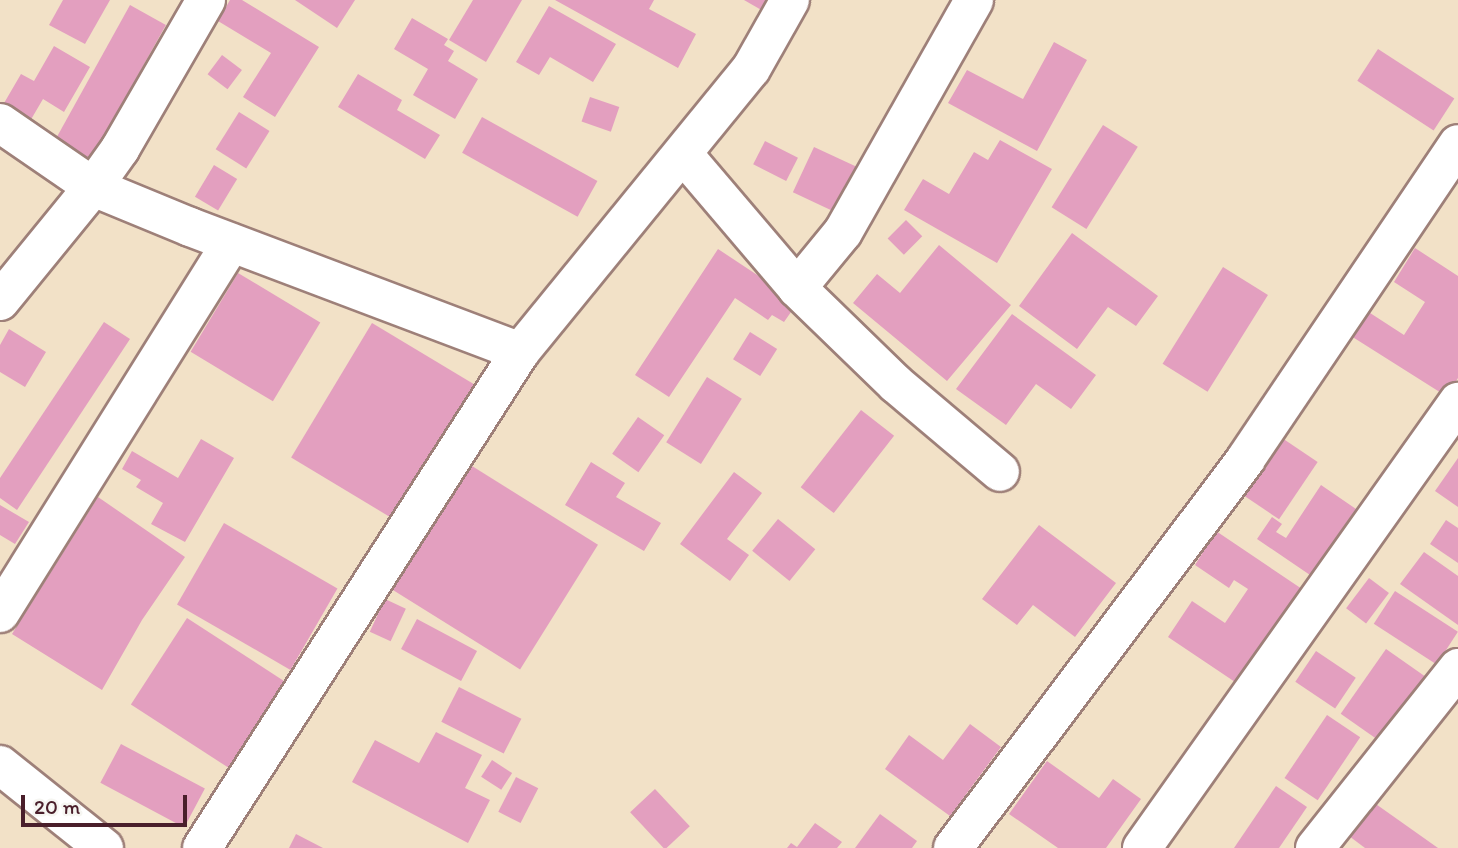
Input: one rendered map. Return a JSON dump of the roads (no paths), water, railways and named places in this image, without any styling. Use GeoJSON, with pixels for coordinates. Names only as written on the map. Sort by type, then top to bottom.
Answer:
{"type":"FeatureCollection","features":[{"type":"Feature","properties":{"kind":"street"},"geometry":{"type":"LineString","coordinates":[[0,301],[93,187],[120,149],[206,0]]}},
{"type":"Feature","properties":{"kind":"street"},"geometry":{"type":"LineString","coordinates":[[202,848],[225,817],[520,352],[751,69],[790,0]]}},
{"type":"Feature","properties":{"kind":"street"},"geometry":{"type":"LineString","coordinates":[[797,288],[842,232],[974,0]]}},
{"type":"Feature","properties":{"kind":"street"},"geometry":{"type":"LineString","coordinates":[[0,123],[93,187],[231,243],[520,352]]}},
{"type":"Feature","properties":{"kind":"street"},"geometry":{"type":"LineString","coordinates":[[953,848],[1245,460],[1458,144]]}},
{"type":"Feature","properties":{"kind":"street"},"geometry":{"type":"LineString","coordinates":[[683,154],[797,288],[897,384],[1000,472]]}},
{"type":"Feature","properties":{"kind":"street"},"geometry":{"type":"LineString","coordinates":[[0,613],[231,243]]}},
{"type":"Feature","properties":{"kind":"street"},"geometry":{"type":"LineString","coordinates":[[1142,848],[1458,402]]}},
{"type":"Feature","properties":{"kind":"street"},"geometry":{"type":"LineString","coordinates":[[1315,848],[1458,668]]}},
{"type":"Feature","properties":{"kind":"street"},"geometry":{"type":"LineString","coordinates":[[0,765],[104,848]]}}]}
